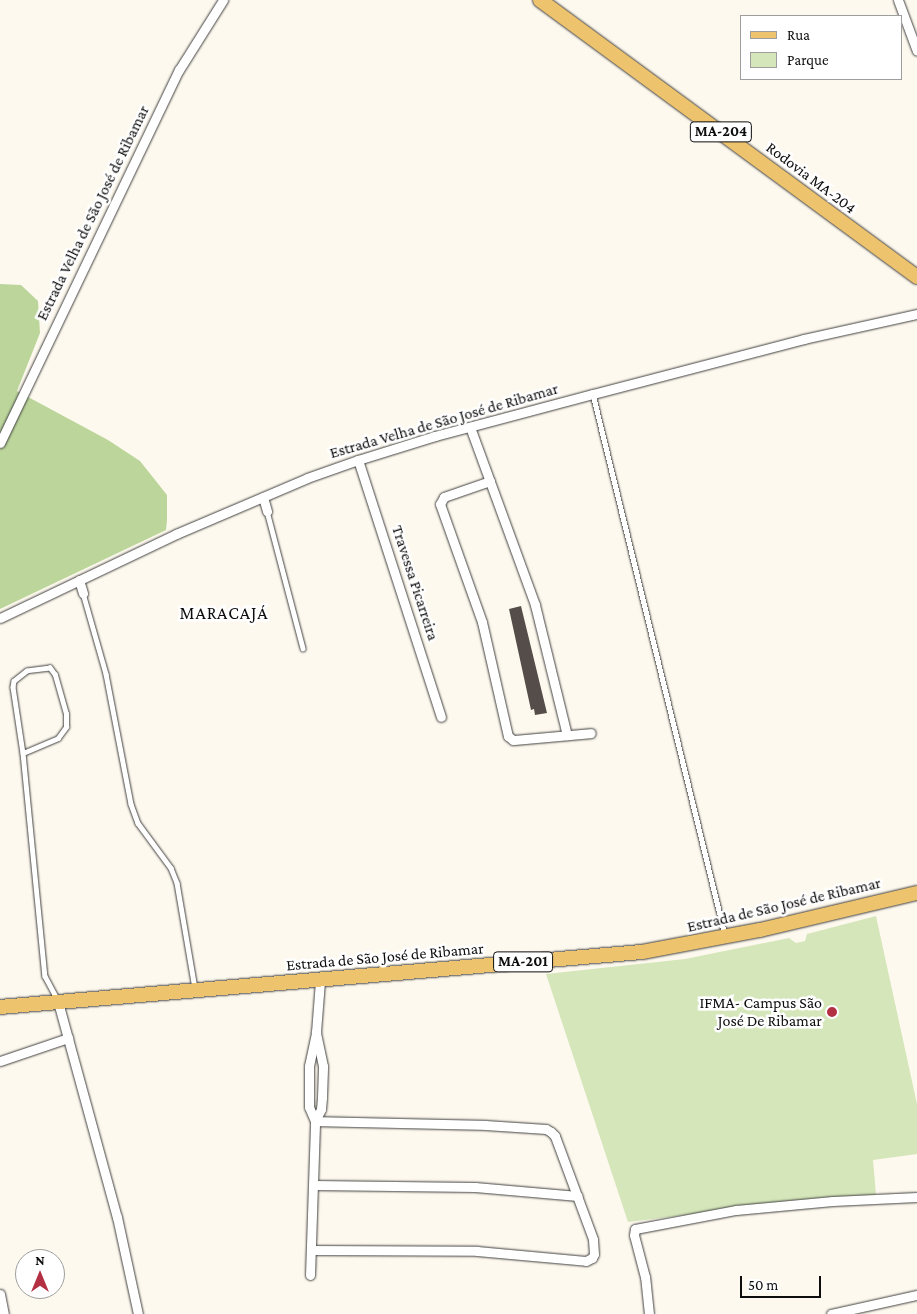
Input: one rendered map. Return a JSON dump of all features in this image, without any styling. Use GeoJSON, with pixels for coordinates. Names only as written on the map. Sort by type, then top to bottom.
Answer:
{"type":"FeatureCollection","features":[{"type":"Feature","properties":{"kind":"main road","name":"Rodovia MA-204"},"geometry":{"type":"LineString","coordinates":[[540,0],[917,277]]}},
{"type":"Feature","properties":{"kind":"main road","name":"Estrada de São José de Ribamar"},"geometry":{"type":"LineString","coordinates":[[0,1007],[642,952],[726,937],[917,893]]}},
{"type":"Feature","properties":{"kind":"street","name":"Estrada Velha de São José de Ribamar"},"geometry":{"type":"LineString","coordinates":[[0,443],[179,70],[223,0]]}},
{"type":"Feature","properties":{"kind":"street"},"geometry":{"type":"LineString","coordinates":[[898,0],[917,51]]}},
{"type":"Feature","properties":{"kind":"street","name":"Estrada Velha de São José de Ribamar"},"geometry":{"type":"LineString","coordinates":[[0,618],[79,580],[306,478],[358,460],[593,394],[804,340],[917,314]]}},
{"type":"Feature","properties":{"kind":"street"},"geometry":{"type":"LineString","coordinates":[[470,427],[535,604],[567,735]]}},
{"type":"Feature","properties":{"kind":"street","name":"Travessa Picarreira"},"geometry":{"type":"LineString","coordinates":[[358,460],[441,717]]}},
{"type":"Feature","properties":{"kind":"street"},"geometry":{"type":"LineString","coordinates":[[490,481],[444,497],[440,504],[482,622],[508,736],[513,740],[591,733]]}},
{"type":"Feature","properties":{"kind":"street"},"geometry":{"type":"LineString","coordinates":[[263,497],[267,511]]}},
{"type":"Feature","properties":{"kind":"street"},"geometry":{"type":"LineString","coordinates":[[79,580],[83,593]]}},
{"type":"Feature","properties":{"kind":"street"},"geometry":{"type":"LineString","coordinates":[[310,1275],[315,1121],[309,1107],[309,1066],[316,1032],[320,981]]}},
{"type":"Feature","properties":{"kind":"street"},"geometry":{"type":"LineString","coordinates":[[58,1002],[117,1216],[138,1314]]}},
{"type":"Feature","properties":{"kind":"street"},"geometry":{"type":"LineString","coordinates":[[0,1061],[68,1038]]}},
{"type":"Feature","properties":{"kind":"street"},"geometry":{"type":"LineString","coordinates":[[310,1250],[477,1251],[586,1261],[592,1258],[594,1254],[593,1239],[555,1136],[546,1129],[485,1124],[315,1121]]}},
{"type":"Feature","properties":{"kind":"street"},"geometry":{"type":"LineString","coordinates":[[313,1185],[475,1187],[578,1196]]}},
{"type":"Feature","properties":{"kind":"street"},"geometry":{"type":"LineString","coordinates":[[649,1314],[645,1277],[634,1235],[635,1229],[736,1210],[833,1201],[917,1197]]}},
{"type":"Feature","properties":{"kind":"street"},"geometry":{"type":"LineString","coordinates":[[0,1294],[4,1314]]}},
{"type":"Feature","properties":{"kind":"street"},"geometry":{"type":"LineString","coordinates":[[831,1314],[917,1295]]}},
{"type":"Feature","properties":{"kind":"lane"},"geometry":{"type":"LineString","coordinates":[[593,394],[726,937]]}},
{"type":"Feature","properties":{"kind":"lane"},"geometry":{"type":"LineString","coordinates":[[267,511],[303,648]]}},
{"type":"Feature","properties":{"kind":"lane"},"geometry":{"type":"LineString","coordinates":[[83,593],[106,674],[131,804],[138,824],[171,868],[177,883],[196,991]]}},
{"type":"Feature","properties":{"kind":"lane"},"geometry":{"type":"LineString","coordinates":[[23,753],[58,738],[66,727],[66,714],[58,683],[54,672],[50,668],[27,671],[14,681],[45,976],[58,1002]]}},
{"type":"Feature","properties":{"kind":"green space"},"geometry":{"type":"Polygon","coordinates":[[[0,284],[21,285],[38,301],[40,333],[17,391],[108,440],[140,461],[167,495],[167,520],[166,530],[0,609],[0,284]]]}},
{"type":"Feature","properties":{"kind":"green space"},"geometry":{"type":"Polygon","coordinates":[[[876,916],[917,1104],[917,1154],[873,1160],[876,1195],[809,1200],[628,1222],[546,974],[685,959],[789,938],[796,943],[805,941],[807,934],[876,916]]]}},
{"type":"Feature","properties":{"kind":"building"},"geometry":{"type":"Polygon","coordinates":[[[521,606],[547,713],[535,715],[534,709],[531,710],[509,609],[521,606]]]}},
{"type":"Feature","properties":{"kind":"place","name":"IFMA- Campus São José De Ribamar"},"geometry":{"type":"Point","coordinates":[832,1012]}},
{"type":"Feature","properties":{"kind":"district","name":"MARACAJÁ"},"geometry":{"type":"Point","coordinates":[224,613]}}]}
